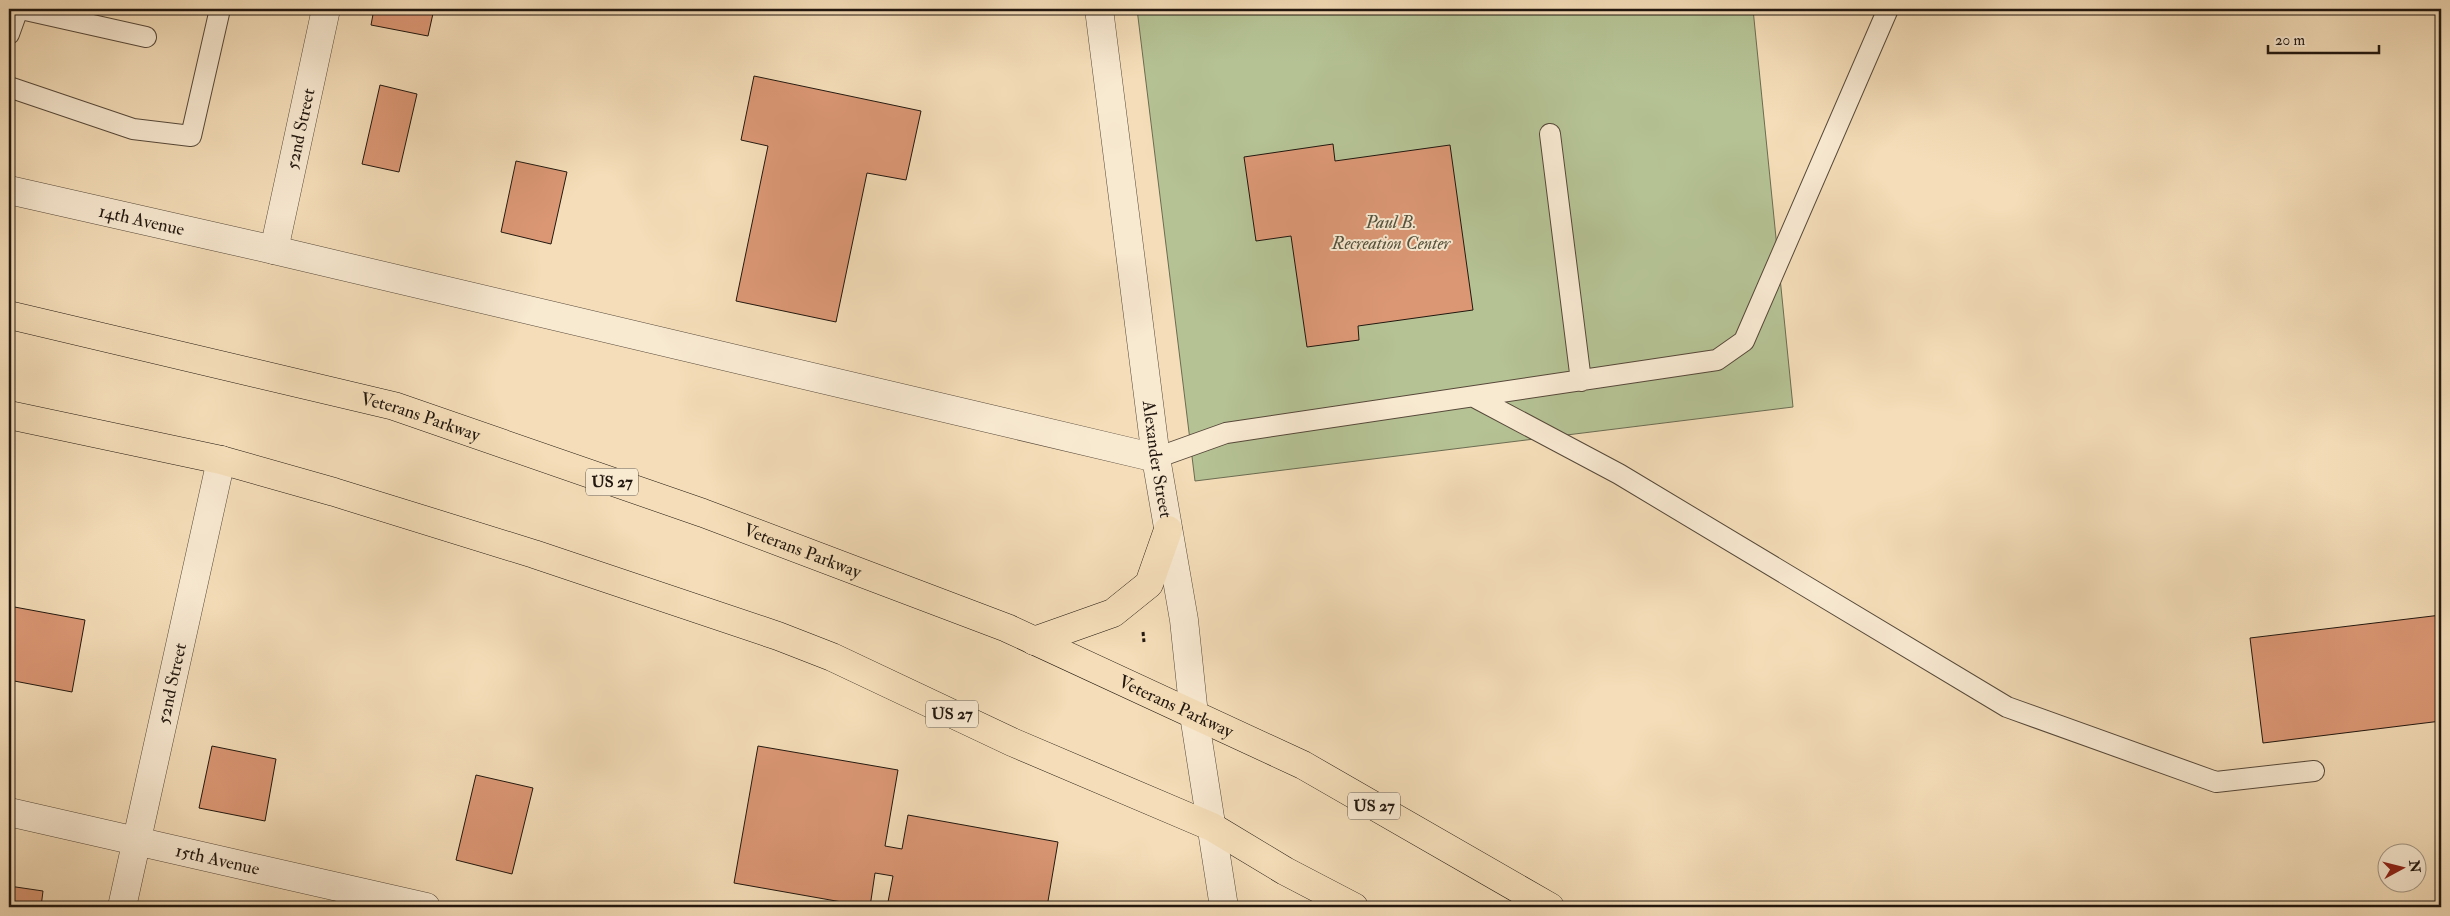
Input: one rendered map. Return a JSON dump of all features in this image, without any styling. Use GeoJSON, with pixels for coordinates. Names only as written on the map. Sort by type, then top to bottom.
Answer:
{"type":"FeatureCollection","features":[{"type":"Feature","properties":{"kind":"main road","name":"Veterans Parkway"},"geometry":{"type":"LineString","coordinates":[[9,315],[394,406],[702,513],[1007,628],[1304,766],[1550,907]]}},
{"type":"Feature","properties":{"kind":"main road","name":"US 27"},"geometry":{"type":"LineString","coordinates":[[9,415],[221,460],[334,492],[525,551],[778,636],[832,657],[1012,742],[1212,826],[1284,870],[1354,907]]}},
{"type":"Feature","properties":{"kind":"main road"},"geometry":{"type":"LineString","coordinates":[[1034,641],[1113,613],[1149,584],[1168,530]]}},
{"type":"Feature","properties":{"kind":"street","name":"52nd Street"},"geometry":{"type":"LineString","coordinates":[[274,250],[326,9]]}},
{"type":"Feature","properties":{"kind":"street","name":"Alexander Street"},"geometry":{"type":"LineString","coordinates":[[1099,9],[1156,458],[1184,620],[1194,715],[1224,907]]}},
{"type":"Feature","properties":{"kind":"street","name":"14th Avenue"},"geometry":{"type":"LineString","coordinates":[[9,190],[274,250]]}},
{"type":"Feature","properties":{"kind":"street"},"geometry":{"type":"LineString","coordinates":[[274,250],[1156,458]]}},
{"type":"Feature","properties":{"kind":"street","name":"52nd Street"},"geometry":{"type":"LineString","coordinates":[[122,907],[221,460]]}},
{"type":"Feature","properties":{"kind":"street","name":"15th Avenue"},"geometry":{"type":"LineString","coordinates":[[9,812],[426,907]]}},
{"type":"Feature","properties":{"kind":"lane"},"geometry":{"type":"LineString","coordinates":[[9,34],[19,9],[58,12],[146,36]]}},
{"type":"Feature","properties":{"kind":"lane"},"geometry":{"type":"LineString","coordinates":[[9,87],[134,129],[191,136],[220,9]]}},
{"type":"Feature","properties":{"kind":"lane"},"geometry":{"type":"LineString","coordinates":[[1156,458],[1226,434],[1717,360],[1744,341],[1888,9]]}},
{"type":"Feature","properties":{"kind":"lane"},"geometry":{"type":"LineString","coordinates":[[1550,134],[1581,381]]}},
{"type":"Feature","properties":{"kind":"lane"},"geometry":{"type":"LineString","coordinates":[[1474,397],[1620,474],[2007,707],[2216,782],[2314,771]]}},
{"type":"Feature","properties":{"kind":"green space","name":"Paul B. Recreation Center"},"geometry":{"type":"Polygon","coordinates":[[[1137,9],[1753,9],[1793,407],[1195,481],[1137,9]]]}},
{"type":"Feature","properties":{"kind":"building"},"geometry":{"type":"Polygon","coordinates":[[[374,9],[434,9],[428,36],[371,25],[374,9]]]}},
{"type":"Feature","properties":{"kind":"building"},"geometry":{"type":"Polygon","coordinates":[[[754,76],[921,111],[906,180],[867,173],[836,322],[736,301],[768,146],[741,140],[754,76]]]}},
{"type":"Feature","properties":{"kind":"building"},"geometry":{"type":"Polygon","coordinates":[[[380,85],[417,94],[399,172],[362,164],[380,85]]]}},
{"type":"Feature","properties":{"kind":"building"},"geometry":{"type":"Polygon","coordinates":[[[1333,144],[1335,161],[1450,145],[1473,310],[1358,326],[1359,340],[1307,347],[1291,236],[1256,241],[1244,157],[1333,144]]]}},
{"type":"Feature","properties":{"kind":"building"},"geometry":{"type":"Polygon","coordinates":[[[516,161],[567,172],[551,244],[501,232],[516,161]]]}},
{"type":"Feature","properties":{"kind":"building"},"geometry":{"type":"Polygon","coordinates":[[[9,606],[85,620],[72,692],[9,680],[9,606]]]}},
{"type":"Feature","properties":{"kind":"building"},"geometry":{"type":"Polygon","coordinates":[[[2441,615],[2441,721],[2263,743],[2250,638],[2441,615]]]}},
{"type":"Feature","properties":{"kind":"building"},"geometry":{"type":"Polygon","coordinates":[[[212,746],[276,759],[265,821],[199,808],[212,746]]]}},
{"type":"Feature","properties":{"kind":"building"},"geometry":{"type":"Polygon","coordinates":[[[758,746],[898,770],[885,846],[902,849],[908,815],[1058,842],[1047,907],[887,907],[893,876],[875,873],[870,907],[734,883],[758,746]]]}},
{"type":"Feature","properties":{"kind":"building"},"geometry":{"type":"Polygon","coordinates":[[[476,775],[533,788],[512,874],[456,860],[476,775]]]}},
{"type":"Feature","properties":{"kind":"building"},"geometry":{"type":"Polygon","coordinates":[[[9,886],[43,891],[41,907],[9,907],[9,886]]]}}]}
